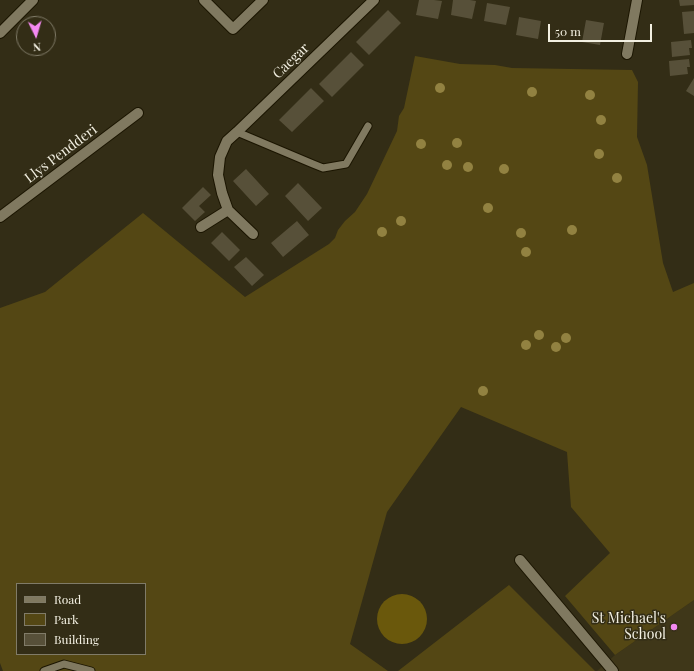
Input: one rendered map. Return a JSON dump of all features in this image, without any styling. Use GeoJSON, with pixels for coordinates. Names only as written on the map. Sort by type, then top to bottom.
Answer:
{"type":"FeatureCollection","features":[{"type":"Feature","properties":{"kind":"street"},"geometry":{"type":"LineString","coordinates":[[0,33],[32,0]]}},
{"type":"Feature","properties":{"kind":"street"},"geometry":{"type":"LineString","coordinates":[[204,0],[233,29],[263,0]]}},
{"type":"Feature","properties":{"kind":"street","name":"Caegar"},"geometry":{"type":"LineString","coordinates":[[228,210],[218,175],[220,157],[226,140],[237,132],[374,0]]}},
{"type":"Feature","properties":{"kind":"street"},"geometry":{"type":"LineString","coordinates":[[627,54],[637,0]]}},
{"type":"Feature","properties":{"kind":"street","name":"Llys Pendderi"},"geometry":{"type":"LineString","coordinates":[[0,218],[138,113]]}},
{"type":"Feature","properties":{"kind":"street"},"geometry":{"type":"LineString","coordinates":[[202,227],[228,210],[253,234]]}},
{"type":"Feature","properties":{"kind":"street"},"geometry":{"type":"LineString","coordinates":[[520,560],[613,671]]}},
{"type":"Feature","properties":{"kind":"lane"},"geometry":{"type":"LineString","coordinates":[[237,132],[323,168],[346,164],[368,126]]}},
{"type":"Feature","properties":{"kind":"lane"},"geometry":{"type":"LineString","coordinates":[[44,671],[64,664],[92,671]]}},
{"type":"Feature","properties":{"kind":"shaded area"},"geometry":{"type":"Polygon","coordinates":[[[402,594],[412,596],[420,601],[425,609],[427,619],[425,629],[420,637],[412,642],[402,644],[392,642],[384,637],[379,629],[377,619],[379,609],[384,601],[392,596],[402,594]]]}},
{"type":"Feature","properties":{"kind":"shaded area","name":"St Michael's School"},"geometry":{"type":"Polygon","coordinates":[[[694,600],[694,671],[597,671],[615,655],[694,600]]]}},
{"type":"Feature","properties":{"kind":"green space"},"geometry":{"type":"Polygon","coordinates":[[[415,56],[460,64],[495,65],[512,68],[632,70],[638,82],[637,137],[647,165],[663,263],[673,292],[694,283],[694,600],[615,655],[565,596],[610,553],[571,507],[567,452],[461,407],[387,512],[350,644],[388,671],[3,671],[0,663],[0,308],[45,292],[143,213],[245,297],[329,244],[335,238],[338,230],[355,212],[367,194],[397,131],[399,116],[404,108],[415,56]]]}},
{"type":"Feature","properties":{"kind":"green space"},"geometry":{"type":"Polygon","coordinates":[[[509,585],[595,671],[398,671],[509,585]]]}},
{"type":"Feature","properties":{"kind":"building"},"geometry":{"type":"Polygon","coordinates":[[[419,0],[442,1],[438,19],[416,15],[419,0]]]}},
{"type":"Feature","properties":{"kind":"building"},"geometry":{"type":"Polygon","coordinates":[[[453,0],[476,1],[472,19],[451,15],[453,0]]]}},
{"type":"Feature","properties":{"kind":"building"},"geometry":{"type":"Polygon","coordinates":[[[679,0],[694,0],[694,5],[680,6],[679,0]]]}},
{"type":"Feature","properties":{"kind":"building"},"geometry":{"type":"Polygon","coordinates":[[[487,3],[510,7],[506,25],[484,21],[487,3]]]}},
{"type":"Feature","properties":{"kind":"building"},"geometry":{"type":"Polygon","coordinates":[[[388,10],[401,23],[369,55],[356,42],[388,10]]]}},
{"type":"Feature","properties":{"kind":"building"},"geometry":{"type":"Polygon","coordinates":[[[694,11],[694,33],[684,34],[682,12],[694,11]]]}},
{"type":"Feature","properties":{"kind":"building"},"geometry":{"type":"Polygon","coordinates":[[[519,17],[541,21],[538,39],[516,35],[519,17]]]}},
{"type":"Feature","properties":{"kind":"building"},"geometry":{"type":"Polygon","coordinates":[[[586,20],[604,23],[600,45],[582,42],[586,20]]]}},
{"type":"Feature","properties":{"kind":"building"},"geometry":{"type":"Polygon","coordinates":[[[691,40],[692,48],[689,48],[690,55],[672,57],[671,42],[691,40]]]}},
{"type":"Feature","properties":{"kind":"building"},"geometry":{"type":"Polygon","coordinates":[[[351,52],[364,65],[332,97],[319,84],[351,52]]]}},
{"type":"Feature","properties":{"kind":"building"},"geometry":{"type":"Polygon","coordinates":[[[689,59],[690,67],[687,67],[688,74],[670,76],[669,61],[689,59]]]}},
{"type":"Feature","properties":{"kind":"building"},"geometry":{"type":"Polygon","coordinates":[[[694,78],[694,96],[686,91],[694,78]]]}},
{"type":"Feature","properties":{"kind":"building"},"geometry":{"type":"Polygon","coordinates":[[[311,88],[324,101],[292,132],[279,120],[311,88]]]}},
{"type":"Feature","properties":{"kind":"building"},"geometry":{"type":"Polygon","coordinates":[[[246,169],[269,194],[256,206],[233,181],[246,169]]]}},
{"type":"Feature","properties":{"kind":"building"},"geometry":{"type":"Polygon","coordinates":[[[298,183],[322,208],[308,221],[285,196],[298,183]]]}},
{"type":"Feature","properties":{"kind":"building"},"geometry":{"type":"Polygon","coordinates":[[[203,187],[211,195],[199,206],[205,212],[195,221],[182,208],[203,187]]]}},
{"type":"Feature","properties":{"kind":"building"},"geometry":{"type":"Polygon","coordinates":[[[297,221],[309,235],[283,257],[271,243],[297,221]]]}},
{"type":"Feature","properties":{"kind":"building"},"geometry":{"type":"Polygon","coordinates":[[[222,232],[240,250],[229,261],[211,243],[222,232]]]}},
{"type":"Feature","properties":{"kind":"building"},"geometry":{"type":"Polygon","coordinates":[[[246,257],[264,275],[252,286],[234,267],[246,257]]]}},
{"type":"Feature","properties":{"kind":"place","name":"St Michael's School"},"geometry":{"type":"Point","coordinates":[674,627]}}]}
